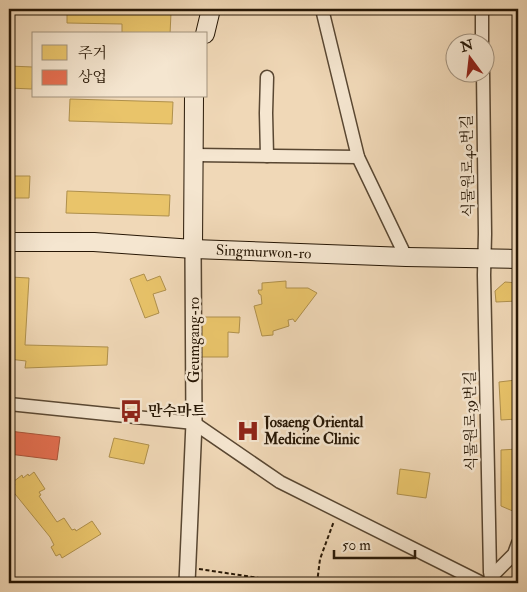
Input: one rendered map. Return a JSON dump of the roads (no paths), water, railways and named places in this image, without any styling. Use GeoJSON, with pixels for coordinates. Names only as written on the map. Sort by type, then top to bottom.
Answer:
{"type":"FeatureCollection","features":[{"type":"Feature","properties":{"kind":"main road"},"geometry":{"type":"LineString","coordinates":[[205,32],[211,9]]}},
{"type":"Feature","properties":{"kind":"main road","name":"Geumgang-ro"},"geometry":{"type":"LineString","coordinates":[[193,249],[194,98]]}},
{"type":"Feature","properties":{"kind":"main road","name":"Singmurwon-ro"},"geometry":{"type":"LineString","coordinates":[[9,242],[94,242],[193,249],[518,259]]}},
{"type":"Feature","properties":{"kind":"street"},"geometry":{"type":"LineString","coordinates":[[322,9],[358,157],[406,257]]}},
{"type":"Feature","properties":{"kind":"street"},"geometry":{"type":"LineString","coordinates":[[482,9],[482,32]]}},
{"type":"Feature","properties":{"kind":"street"},"geometry":{"type":"LineString","coordinates":[[267,77],[267,156]]}},
{"type":"Feature","properties":{"kind":"street","name":"식물원로40번길"},"geometry":{"type":"LineString","coordinates":[[483,82],[484,258]]}},
{"type":"Feature","properties":{"kind":"street"},"geometry":{"type":"LineString","coordinates":[[194,155],[358,157]]}},
{"type":"Feature","properties":{"kind":"street","name":"Geumgang-ro"},"geometry":{"type":"LineString","coordinates":[[187,583],[194,424],[193,249]]}},
{"type":"Feature","properties":{"kind":"street","name":"식물원로39번길"},"geometry":{"type":"LineString","coordinates":[[484,258],[488,581]]}},
{"type":"Feature","properties":{"kind":"street"},"geometry":{"type":"LineString","coordinates":[[9,404],[194,424],[280,482],[488,581],[514,554],[518,543]]}},
{"type":"Feature","properties":{"kind":"place","name":"만수마트"},"geometry":{"type":"Point","coordinates":[131,411]}},
{"type":"Feature","properties":{"kind":"place","name":"Josaeng Oriental Medicine Clinic"},"geometry":{"type":"Point","coordinates":[248,431]}}]}
